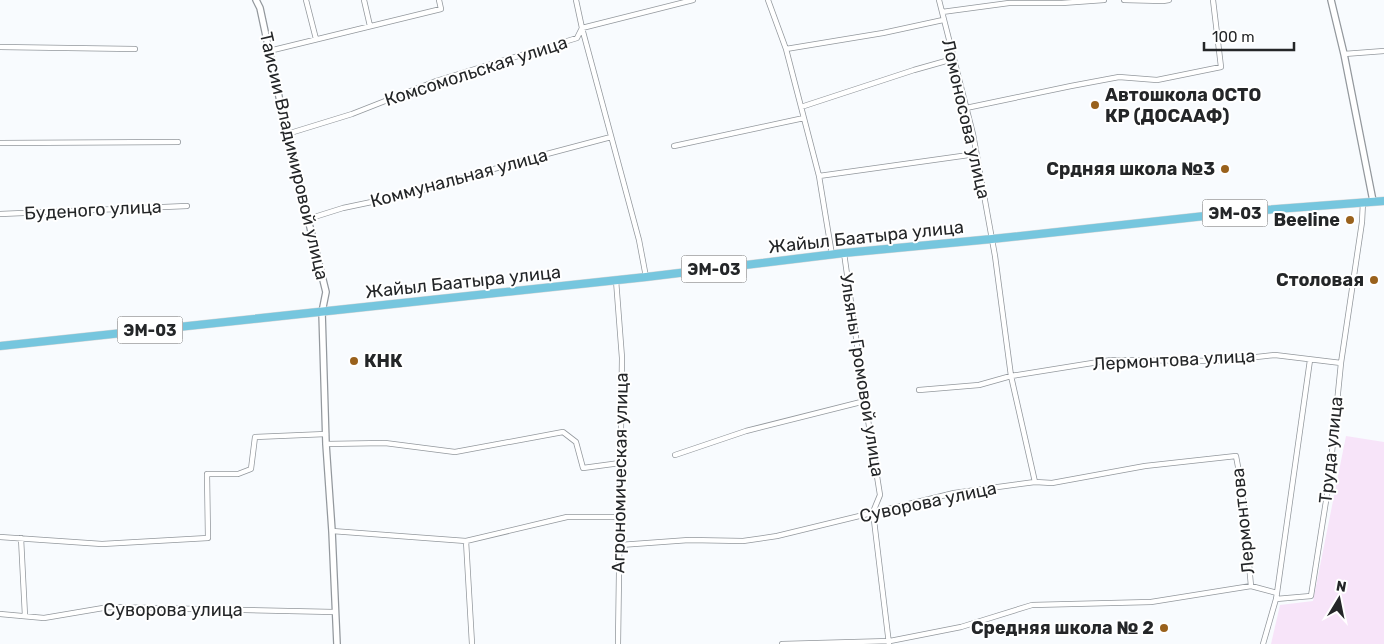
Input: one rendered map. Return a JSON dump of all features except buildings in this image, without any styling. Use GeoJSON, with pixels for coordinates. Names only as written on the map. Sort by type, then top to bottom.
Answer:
{"type":"FeatureCollection","features":[{"type":"Feature","properties":{"kind":"highway","name":"Жайыл Баатыра улица"},"geometry":{"type":"LineString","coordinates":[[322,312],[646,277],[844,253],[1242,212],[1384,200]]}},
{"type":"Feature","properties":{"kind":"highway","name":"ЭМ-03"},"geometry":{"type":"LineString","coordinates":[[0,346],[322,312]]}},
{"type":"Feature","properties":{"kind":"street","name":"Таисии Владимировой улица"},"geometry":{"type":"LineString","coordinates":[[256,0],[260,8],[326,292],[322,312],[326,434]]}},
{"type":"Feature","properties":{"kind":"street"},"geometry":{"type":"LineString","coordinates":[[306,0],[316,39]]}},
{"type":"Feature","properties":{"kind":"street"},"geometry":{"type":"LineString","coordinates":[[364,0],[370,26]]}},
{"type":"Feature","properties":{"kind":"street"},"geometry":{"type":"LineString","coordinates":[[269,51],[441,8],[439,0]]}},
{"type":"Feature","properties":{"kind":"street"},"geometry":{"type":"LineString","coordinates":[[576,0],[639,240],[646,277]]}},
{"type":"Feature","properties":{"kind":"street","name":"Комсомольская улица"},"geometry":{"type":"LineString","coordinates":[[288,134],[352,114],[436,81],[577,38],[582,28],[693,0]]}},
{"type":"Feature","properties":{"kind":"street"},"geometry":{"type":"LineString","coordinates":[[768,0],[786,49],[819,176],[832,255]]}},
{"type":"Feature","properties":{"kind":"street","name":"Ломоносова улица"},"geometry":{"type":"LineString","coordinates":[[939,0],[976,154],[992,239],[1011,376],[1035,482]]}},
{"type":"Feature","properties":{"kind":"street"},"geometry":{"type":"LineString","coordinates":[[942,12],[1009,4],[1104,0]]}},
{"type":"Feature","properties":{"kind":"street"},"geometry":{"type":"LineString","coordinates":[[1124,0],[1169,0]]}},
{"type":"Feature","properties":{"kind":"street"},"geometry":{"type":"LineString","coordinates":[[966,108],[1119,77],[1157,80],[1221,67],[1213,0]]}},
{"type":"Feature","properties":{"kind":"street"},"geometry":{"type":"LineString","coordinates":[[1332,0],[1372,201]]}},
{"type":"Feature","properties":{"kind":"street"},"geometry":{"type":"LineString","coordinates":[[786,49],[883,33],[944,20]]}},
{"type":"Feature","properties":{"kind":"street"},"geometry":{"type":"LineString","coordinates":[[0,47],[136,49]]}},
{"type":"Feature","properties":{"kind":"street"},"geometry":{"type":"LineString","coordinates":[[1344,54],[1384,51]]}},
{"type":"Feature","properties":{"kind":"street"},"geometry":{"type":"LineString","coordinates":[[801,107],[953,58]]}},
{"type":"Feature","properties":{"kind":"street"},"geometry":{"type":"LineString","coordinates":[[674,146],[804,118]]}},
{"type":"Feature","properties":{"kind":"street","name":"Коммунальная улица"},"geometry":{"type":"LineString","coordinates":[[308,219],[343,208],[405,196],[528,159],[611,137]]}},
{"type":"Feature","properties":{"kind":"street"},"geometry":{"type":"LineString","coordinates":[[0,143],[178,142]]}},
{"type":"Feature","properties":{"kind":"street"},"geometry":{"type":"LineString","coordinates":[[819,176],[976,154]]}},
{"type":"Feature","properties":{"kind":"street","name":"Труда улица"},"geometry":{"type":"LineString","coordinates":[[1276,599],[1311,596],[1329,482],[1341,364],[1362,222],[1363,202]]}},
{"type":"Feature","properties":{"kind":"street","name":"Буденого улица"},"geometry":{"type":"LineString","coordinates":[[0,214],[187,206]]}},
{"type":"Feature","properties":{"kind":"street","name":"Ульяны Громовой улица"},"geometry":{"type":"LineString","coordinates":[[844,253],[880,495],[873,512],[890,642]]}},
{"type":"Feature","properties":{"kind":"street","name":"Агрономическая улица"},"geometry":{"type":"LineString","coordinates":[[616,280],[622,358],[618,644]]}},
{"type":"Feature","properties":{"kind":"street","name":"Лермонтова улица"},"geometry":{"type":"LineString","coordinates":[[919,390],[979,385],[1011,376],[1111,360],[1221,360],[1274,355],[1341,364]]}},
{"type":"Feature","properties":{"kind":"street"},"geometry":{"type":"LineString","coordinates":[[1263,644],[1277,593],[1310,360]]}},
{"type":"Feature","properties":{"kind":"street"},"geometry":{"type":"LineString","coordinates":[[675,455],[746,431],[865,401]]}},
{"type":"Feature","properties":{"kind":"street"},"geometry":{"type":"LineString","coordinates":[[326,444],[385,443],[455,452],[563,432],[576,442],[583,468],[620,463]]}},
{"type":"Feature","properties":{"kind":"street"},"geometry":{"type":"LineString","coordinates":[[0,537],[102,544],[208,538],[206,474],[238,474],[251,469],[255,437],[326,434],[337,644]]}},
{"type":"Feature","properties":{"kind":"street","name":"Суворова улица"},"geometry":{"type":"LineString","coordinates":[[620,544],[689,540],[743,541],[777,536],[954,493],[1035,482],[1052,483],[1145,466],[1236,456]]}},
{"type":"Feature","properties":{"kind":"street","name":"Лермонтова"},"geometry":{"type":"LineString","coordinates":[[1236,456],[1242,488],[1251,586]]}},
{"type":"Feature","properties":{"kind":"street"},"geometry":{"type":"LineString","coordinates":[[332,531],[466,541],[567,517],[620,517]]}},
{"type":"Feature","properties":{"kind":"street"},"geometry":{"type":"LineString","coordinates":[[21,538],[24,616]]}},
{"type":"Feature","properties":{"kind":"street"},"geometry":{"type":"LineString","coordinates":[[466,541],[472,644]]}},
{"type":"Feature","properties":{"kind":"street"},"geometry":{"type":"LineString","coordinates":[[782,644],[890,642],[961,627],[1032,605],[1151,602],[1251,586],[1277,593]]}},
{"type":"Feature","properties":{"kind":"street","name":"Суворова улица"},"geometry":{"type":"LineString","coordinates":[[0,614],[44,618],[109,607],[334,612]]}},
{"type":"Feature","properties":{"kind":"shaded area"},"geometry":{"type":"Polygon","coordinates":[[[1346,436],[1384,442],[1384,644],[1271,644],[1280,605],[1313,601],[1346,436]]]}},
{"type":"Feature","properties":{"kind":"place","name":"Автошкола ОСТО КР (ДОСААФ)"},"geometry":{"type":"Point","coordinates":[1095,105]}},
{"type":"Feature","properties":{"kind":"place","name":"Срдняя школа №3"},"geometry":{"type":"Point","coordinates":[1225,169]}},
{"type":"Feature","properties":{"kind":"place","name":"Beeline"},"geometry":{"type":"Point","coordinates":[1350,220]}},
{"type":"Feature","properties":{"kind":"place","name":"Столовая"},"geometry":{"type":"Point","coordinates":[1374,280]}},
{"type":"Feature","properties":{"kind":"place","name":"КНК"},"geometry":{"type":"Point","coordinates":[354,361]}},
{"type":"Feature","properties":{"kind":"place","name":"Средняя школа № 2"},"geometry":{"type":"Point","coordinates":[1164,628]}}]}
